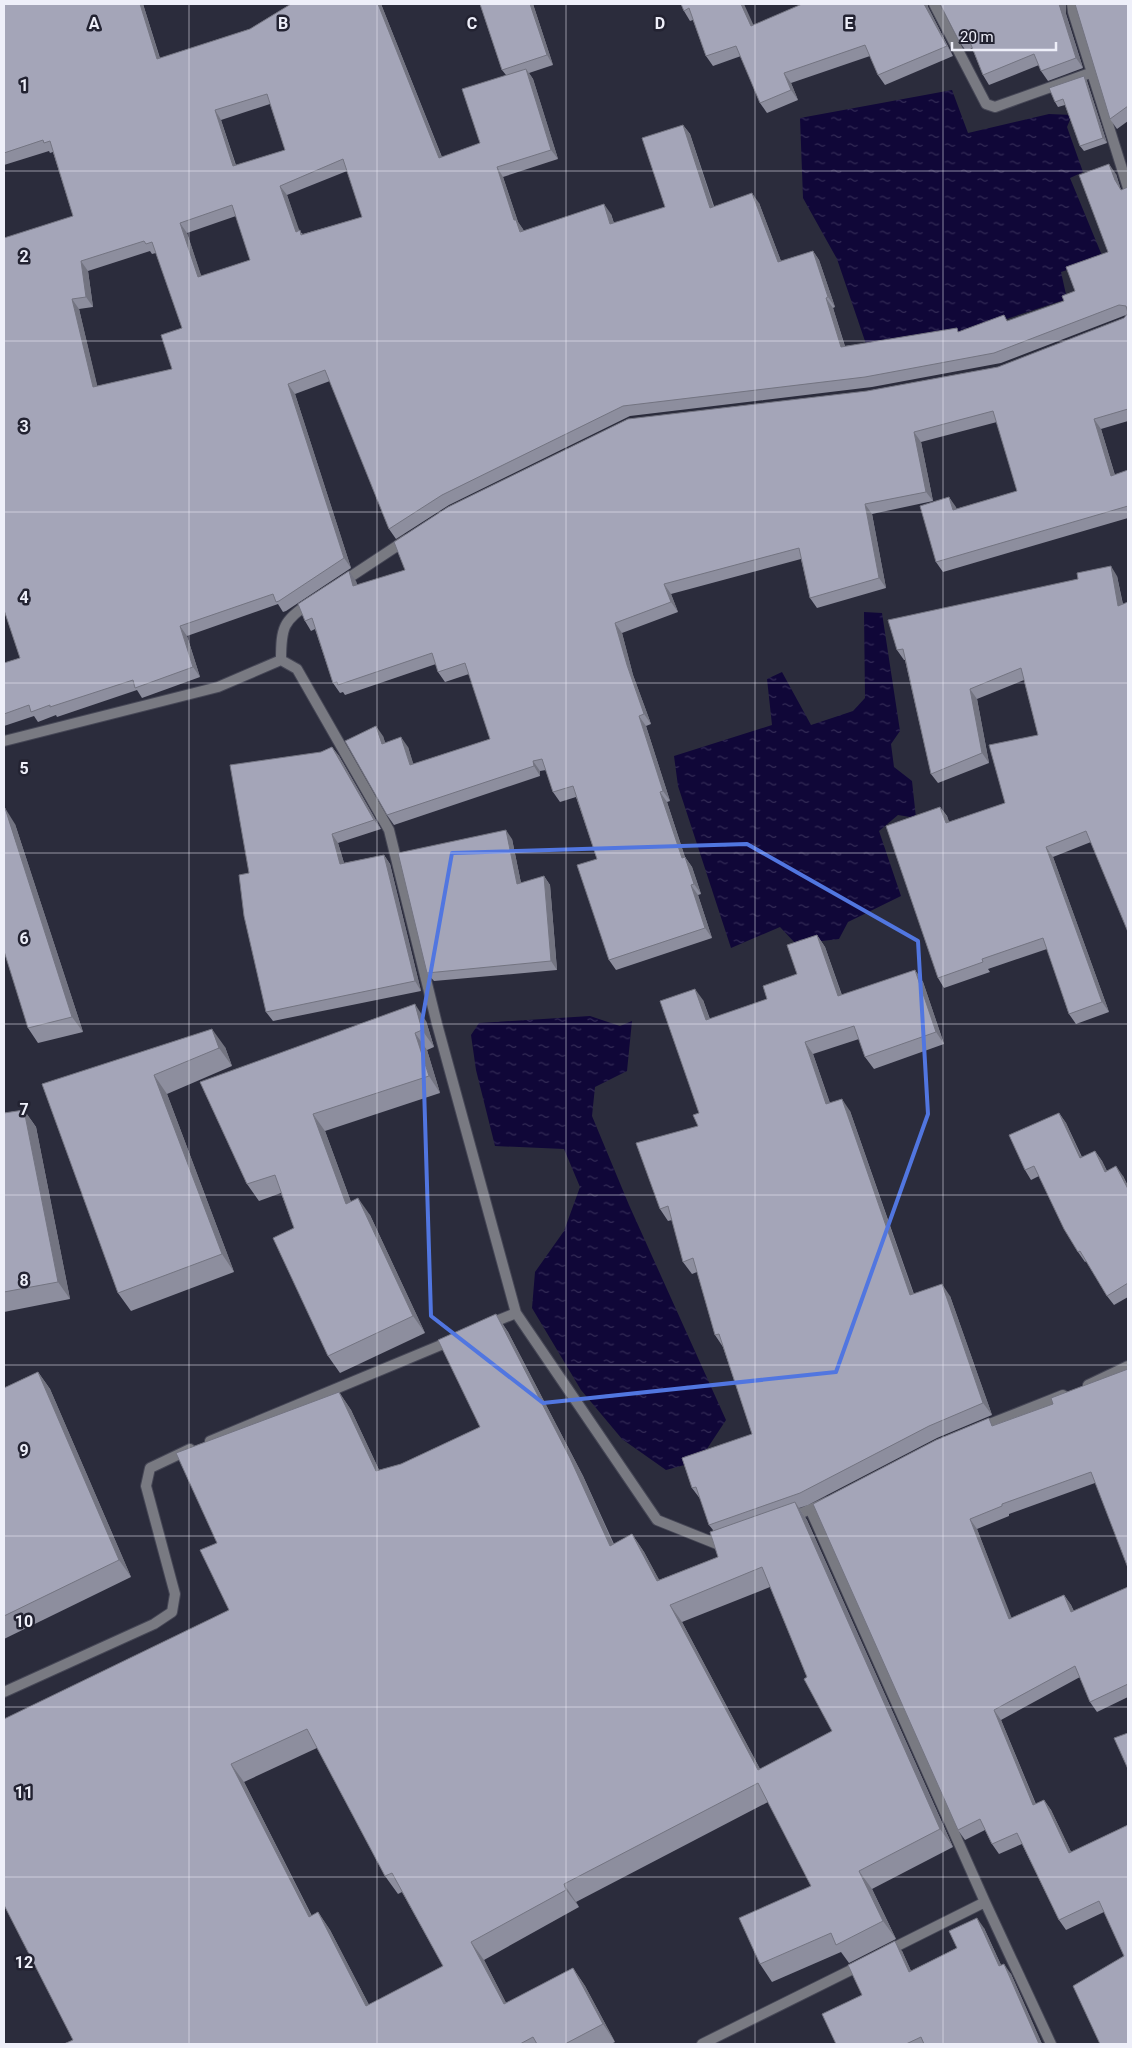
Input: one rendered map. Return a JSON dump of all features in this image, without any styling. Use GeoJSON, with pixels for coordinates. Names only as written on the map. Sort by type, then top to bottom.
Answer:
{"type":"FeatureCollection","features":[{"type":"Feature","properties":{"kind":"street"},"geometry":{"type":"LineString","coordinates":[[934,4],[986,104],[995,107],[1093,72]]}},
{"type":"Feature","properties":{"kind":"street"},"geometry":{"type":"LineString","coordinates":[[1072,4],[1128,188]]}},
{"type":"Feature","properties":{"kind":"street"},"geometry":{"type":"LineString","coordinates":[[332,588],[412,537]]}},
{"type":"Feature","properties":{"kind":"street"},"geometry":{"type":"LineString","coordinates":[[281,660],[281,635],[292,614],[316,599]]}},
{"type":"Feature","properties":{"kind":"street"},"geometry":{"type":"LineString","coordinates":[[4,741],[218,687],[281,660],[297,668],[389,830],[437,1024],[516,1313],[657,1520],[717,1544],[736,1537]]}},
{"type":"Feature","properties":{"kind":"street"},"geometry":{"type":"LineString","coordinates":[[479,1329],[516,1313]]}},
{"type":"Feature","properties":{"kind":"street"},"geometry":{"type":"LineString","coordinates":[[4,1692],[154,1624],[172,1612],[175,1594],[146,1486],[150,1468],[166,1459],[460,1336]]}},
{"type":"Feature","properties":{"kind":"street"},"geometry":{"type":"LineString","coordinates":[[976,1429],[1128,1366]]}},
{"type":"Feature","properties":{"kind":"street"},"geometry":{"type":"LineString","coordinates":[[783,1520],[811,1510],[837,1497]]}},
{"type":"Feature","properties":{"kind":"street"},"geometry":{"type":"LineString","coordinates":[[811,1510],[984,1902],[1051,2044]]}},
{"type":"Feature","properties":{"kind":"street"},"geometry":{"type":"LineString","coordinates":[[702,2044],[984,1902]]}},
{"type":"Feature","properties":{"kind":"highlighted area"},"geometry":{"type":"Polygon","coordinates":[[[747,844],[918,941],[928,1114],[836,1372],[543,1403],[431,1316],[422,1021],[452,853],[747,844]]]}},
{"type":"Feature","properties":{"kind":"water"},"geometry":{"type":"Polygon","coordinates":[[[952,90],[968,133],[1049,114],[1072,115],[1067,127],[1083,172],[1070,178],[1103,258],[1061,272],[1067,299],[973,330],[867,347],[837,259],[803,198],[800,118],[952,90]]]}},
{"type":"Feature","properties":{"kind":"water"},"geometry":{"type":"Polygon","coordinates":[[[864,612],[882,613],[900,731],[891,744],[894,767],[912,781],[916,818],[898,815],[879,831],[901,896],[848,922],[839,939],[796,944],[780,927],[731,948],[678,786],[674,756],[772,725],[767,679],[782,672],[811,725],[853,711],[865,698],[864,612]]]}},
{"type":"Feature","properties":{"kind":"water"},"geometry":{"type":"Polygon","coordinates":[[[590,1016],[620,1026],[632,1021],[627,1071],[595,1087],[592,1116],[629,1205],[726,1420],[699,1461],[666,1470],[622,1439],[581,1390],[532,1308],[535,1272],[564,1231],[580,1187],[564,1149],[495,1146],[476,1070],[471,1035],[479,1023],[590,1016]]]}},
{"type":"Feature","properties":{"kind":"building"},"geometry":{"type":"Polygon","coordinates":[[[4,4],[140,4],[157,59],[250,29],[291,4],[378,4],[439,158],[480,143],[462,89],[526,69],[551,150],[497,167],[514,220],[516,220],[520,232],[604,204],[610,224],[665,207],[642,138],[683,125],[710,208],[752,193],[778,262],[813,251],[828,297],[826,298],[841,347],[957,328],[958,332],[1004,315],[1007,321],[1064,301],[1062,296],[1075,291],[1066,267],[1108,252],[1079,175],[1109,164],[1121,190],[1128,187],[1128,313],[1126,306],[1119,305],[994,353],[865,377],[623,406],[442,495],[389,529],[325,370],[288,384],[344,558],[279,601],[276,602],[273,594],[180,626],[193,667],[135,688],[133,680],[50,707],[50,705],[31,712],[29,705],[4,714],[4,663],[20,658],[4,610],[4,238],[73,216],[50,141],[44,143],[43,140],[4,153],[4,4]],[[267,94],[215,110],[233,166],[285,150],[267,94]],[[343,159],[280,186],[296,232],[300,230],[301,235],[362,217],[343,159]],[[232,205],[180,223],[198,277],[250,260],[232,205]],[[144,241],[81,261],[86,297],[72,299],[93,387],[172,369],[161,335],[182,328],[152,242],[146,244],[144,241]]]}},
{"type":"Feature","properties":{"kind":"building"},"geometry":{"type":"Polygon","coordinates":[[[480,4],[530,4],[547,55],[502,70],[480,4]]]}},
{"type":"Feature","properties":{"kind":"building"},"geometry":{"type":"Polygon","coordinates":[[[681,4],[741,4],[751,26],[802,4],[924,4],[947,46],[878,75],[865,45],[784,73],[791,90],[760,103],[736,46],[706,56],[689,8],[684,11],[681,4]]]}},
{"type":"Feature","properties":{"kind":"building"},"geometry":{"type":"Polygon","coordinates":[[[940,4],[1059,4],[1076,58],[1041,71],[1034,54],[983,75],[968,37],[959,41],[940,4]]]}},
{"type":"Feature","properties":{"kind":"building"},"geometry":{"type":"Polygon","coordinates":[[[1075,4],[1128,4],[1128,106],[1110,119],[1075,4]]]}},
{"type":"Feature","properties":{"kind":"building"},"geometry":{"type":"Polygon","coordinates":[[[1084,76],[1103,138],[1080,146],[1063,99],[1055,102],[1049,88],[1084,76]]]}},
{"type":"Feature","properties":{"kind":"building"},"geometry":{"type":"Polygon","coordinates":[[[1128,313],[1128,409],[1094,419],[1111,476],[1128,470],[1128,506],[936,562],[920,506],[949,497],[953,510],[1017,491],[993,411],[914,432],[926,492],[865,504],[879,578],[810,598],[799,548],[664,584],[671,602],[615,623],[644,714],[639,716],[663,791],[660,792],[682,858],[685,857],[694,884],[691,885],[705,928],[609,960],[577,865],[597,859],[573,786],[553,792],[542,759],[533,761],[534,766],[387,815],[345,741],[376,726],[382,744],[401,737],[410,765],[490,739],[465,663],[438,672],[432,653],[338,685],[337,682],[333,683],[312,618],[305,621],[298,604],[349,571],[353,586],[405,570],[394,542],[448,507],[628,419],[867,391],[998,367],[1124,318],[1128,313]]]}},
{"type":"Feature","properties":{"kind":"building"},"geometry":{"type":"Polygon","coordinates":[[[1111,566],[1118,606],[1128,602],[1128,932],[1086,831],[1046,847],[1102,1002],[1069,1014],[1043,938],[982,959],[983,962],[938,978],[886,826],[940,807],[946,823],[1005,803],[989,745],[1038,735],[1021,668],[970,689],[982,753],[931,774],[903,649],[897,650],[888,620],[1078,579],[1077,573],[1111,566]]]}},
{"type":"Feature","properties":{"kind":"building"},"geometry":{"type":"Polygon","coordinates":[[[332,747],[374,820],[332,834],[340,864],[384,855],[415,981],[266,1012],[244,916],[239,875],[249,873],[230,765],[321,752],[332,747]]]}},
{"type":"Feature","properties":{"kind":"building"},"geometry":{"type":"Polygon","coordinates":[[[4,808],[72,1017],[28,1028],[4,951],[4,808]]]}},
{"type":"Feature","properties":{"kind":"building"},"geometry":{"type":"Polygon","coordinates":[[[506,830],[517,884],[544,876],[551,961],[427,973],[398,853],[506,830]]]}},
{"type":"Feature","properties":{"kind":"building"},"geometry":{"type":"Polygon","coordinates":[[[817,935],[838,996],[915,970],[936,1032],[865,1057],[854,1026],[805,1042],[826,1104],[842,1099],[910,1295],[942,1284],[983,1403],[929,1426],[800,1493],[709,1525],[696,1487],[692,1488],[682,1458],[752,1434],[719,1334],[715,1335],[693,1258],[683,1262],[668,1206],[660,1209],[636,1143],[698,1126],[693,1115],[699,1113],[660,1001],[695,989],[706,1020],[767,999],[763,986],[797,974],[787,945],[817,935]]]}},
{"type":"Feature","properties":{"kind":"building"},"geometry":{"type":"Polygon","coordinates":[[[415,1004],[422,1030],[415,1033],[429,1076],[313,1114],[346,1204],[358,1198],[413,1316],[328,1356],[273,1238],[294,1228],[275,1175],[247,1184],[200,1082],[415,1004]]]}},
{"type":"Feature","properties":{"kind":"building"},"geometry":{"type":"Polygon","coordinates":[[[212,1029],[219,1048],[154,1075],[222,1254],[118,1293],[42,1084],[212,1029]]]}},
{"type":"Feature","properties":{"kind":"building"},"geometry":{"type":"Polygon","coordinates":[[[24,1110],[58,1282],[4,1292],[4,1113],[24,1110]]]}},
{"type":"Feature","properties":{"kind":"building"},"geometry":{"type":"Polygon","coordinates":[[[1059,1113],[1080,1158],[1095,1151],[1105,1172],[1116,1166],[1128,1189],[1128,1283],[1107,1296],[1080,1251],[1078,1252],[1064,1229],[1034,1166],[1025,1170],[1009,1135],[1059,1113]]]}},
{"type":"Feature","properties":{"kind":"building"},"geometry":{"type":"Polygon","coordinates":[[[496,1314],[570,1458],[610,1546],[632,1534],[657,1581],[718,1557],[710,1532],[795,1502],[940,1829],[859,1871],[883,1921],[836,1945],[831,1933],[760,1964],[739,1918],[811,1886],[758,1783],[564,1884],[566,1890],[471,1942],[504,2004],[573,1968],[603,2024],[565,2044],[537,2044],[533,2037],[520,2044],[64,2044],[73,2040],[4,1905],[4,1719],[229,1610],[200,1550],[217,1543],[176,1453],[339,1392],[376,1471],[401,1464],[480,1427],[438,1340],[496,1314]],[[762,1567],[670,1605],[758,1770],[832,1731],[804,1679],[807,1677],[762,1567]],[[307,1729],[231,1764],[309,1917],[318,1912],[366,2006],[443,1966],[392,1873],[385,1876],[307,1729]]]}},
{"type":"Feature","properties":{"kind":"building"},"geometry":{"type":"Polygon","coordinates":[[[1128,1369],[1128,1568],[1091,1472],[1002,1504],[1002,1506],[970,1519],[1009,1619],[1064,1595],[1071,1612],[1128,1587],[1128,1684],[1090,1702],[1075,1666],[994,1710],[1033,1805],[1044,1800],[1069,1853],[1128,1825],[1128,2044],[1100,2044],[1073,1986],[1124,1956],[1099,1901],[1059,1920],[1017,1833],[992,1844],[980,1819],[958,1830],[813,1504],[936,1440],[989,1418],[992,1426],[1053,1404],[1051,1398],[1128,1369]]]}},
{"type":"Feature","properties":{"kind":"building"},"geometry":{"type":"Polygon","coordinates":[[[38,1372],[119,1560],[4,1616],[4,1388],[38,1372]]]}},
{"type":"Feature","properties":{"kind":"building"},"geometry":{"type":"Polygon","coordinates":[[[1128,1733],[1128,1769],[1114,1738],[1128,1733]]]}},
{"type":"Feature","properties":{"kind":"building"},"geometry":{"type":"Polygon","coordinates":[[[977,1918],[999,1966],[1004,1964],[1039,2044],[924,2044],[921,2037],[906,2044],[836,2044],[822,2014],[862,1995],[848,1965],[895,1941],[909,1972],[957,1948],[949,1931],[977,1918]]]}}]}
